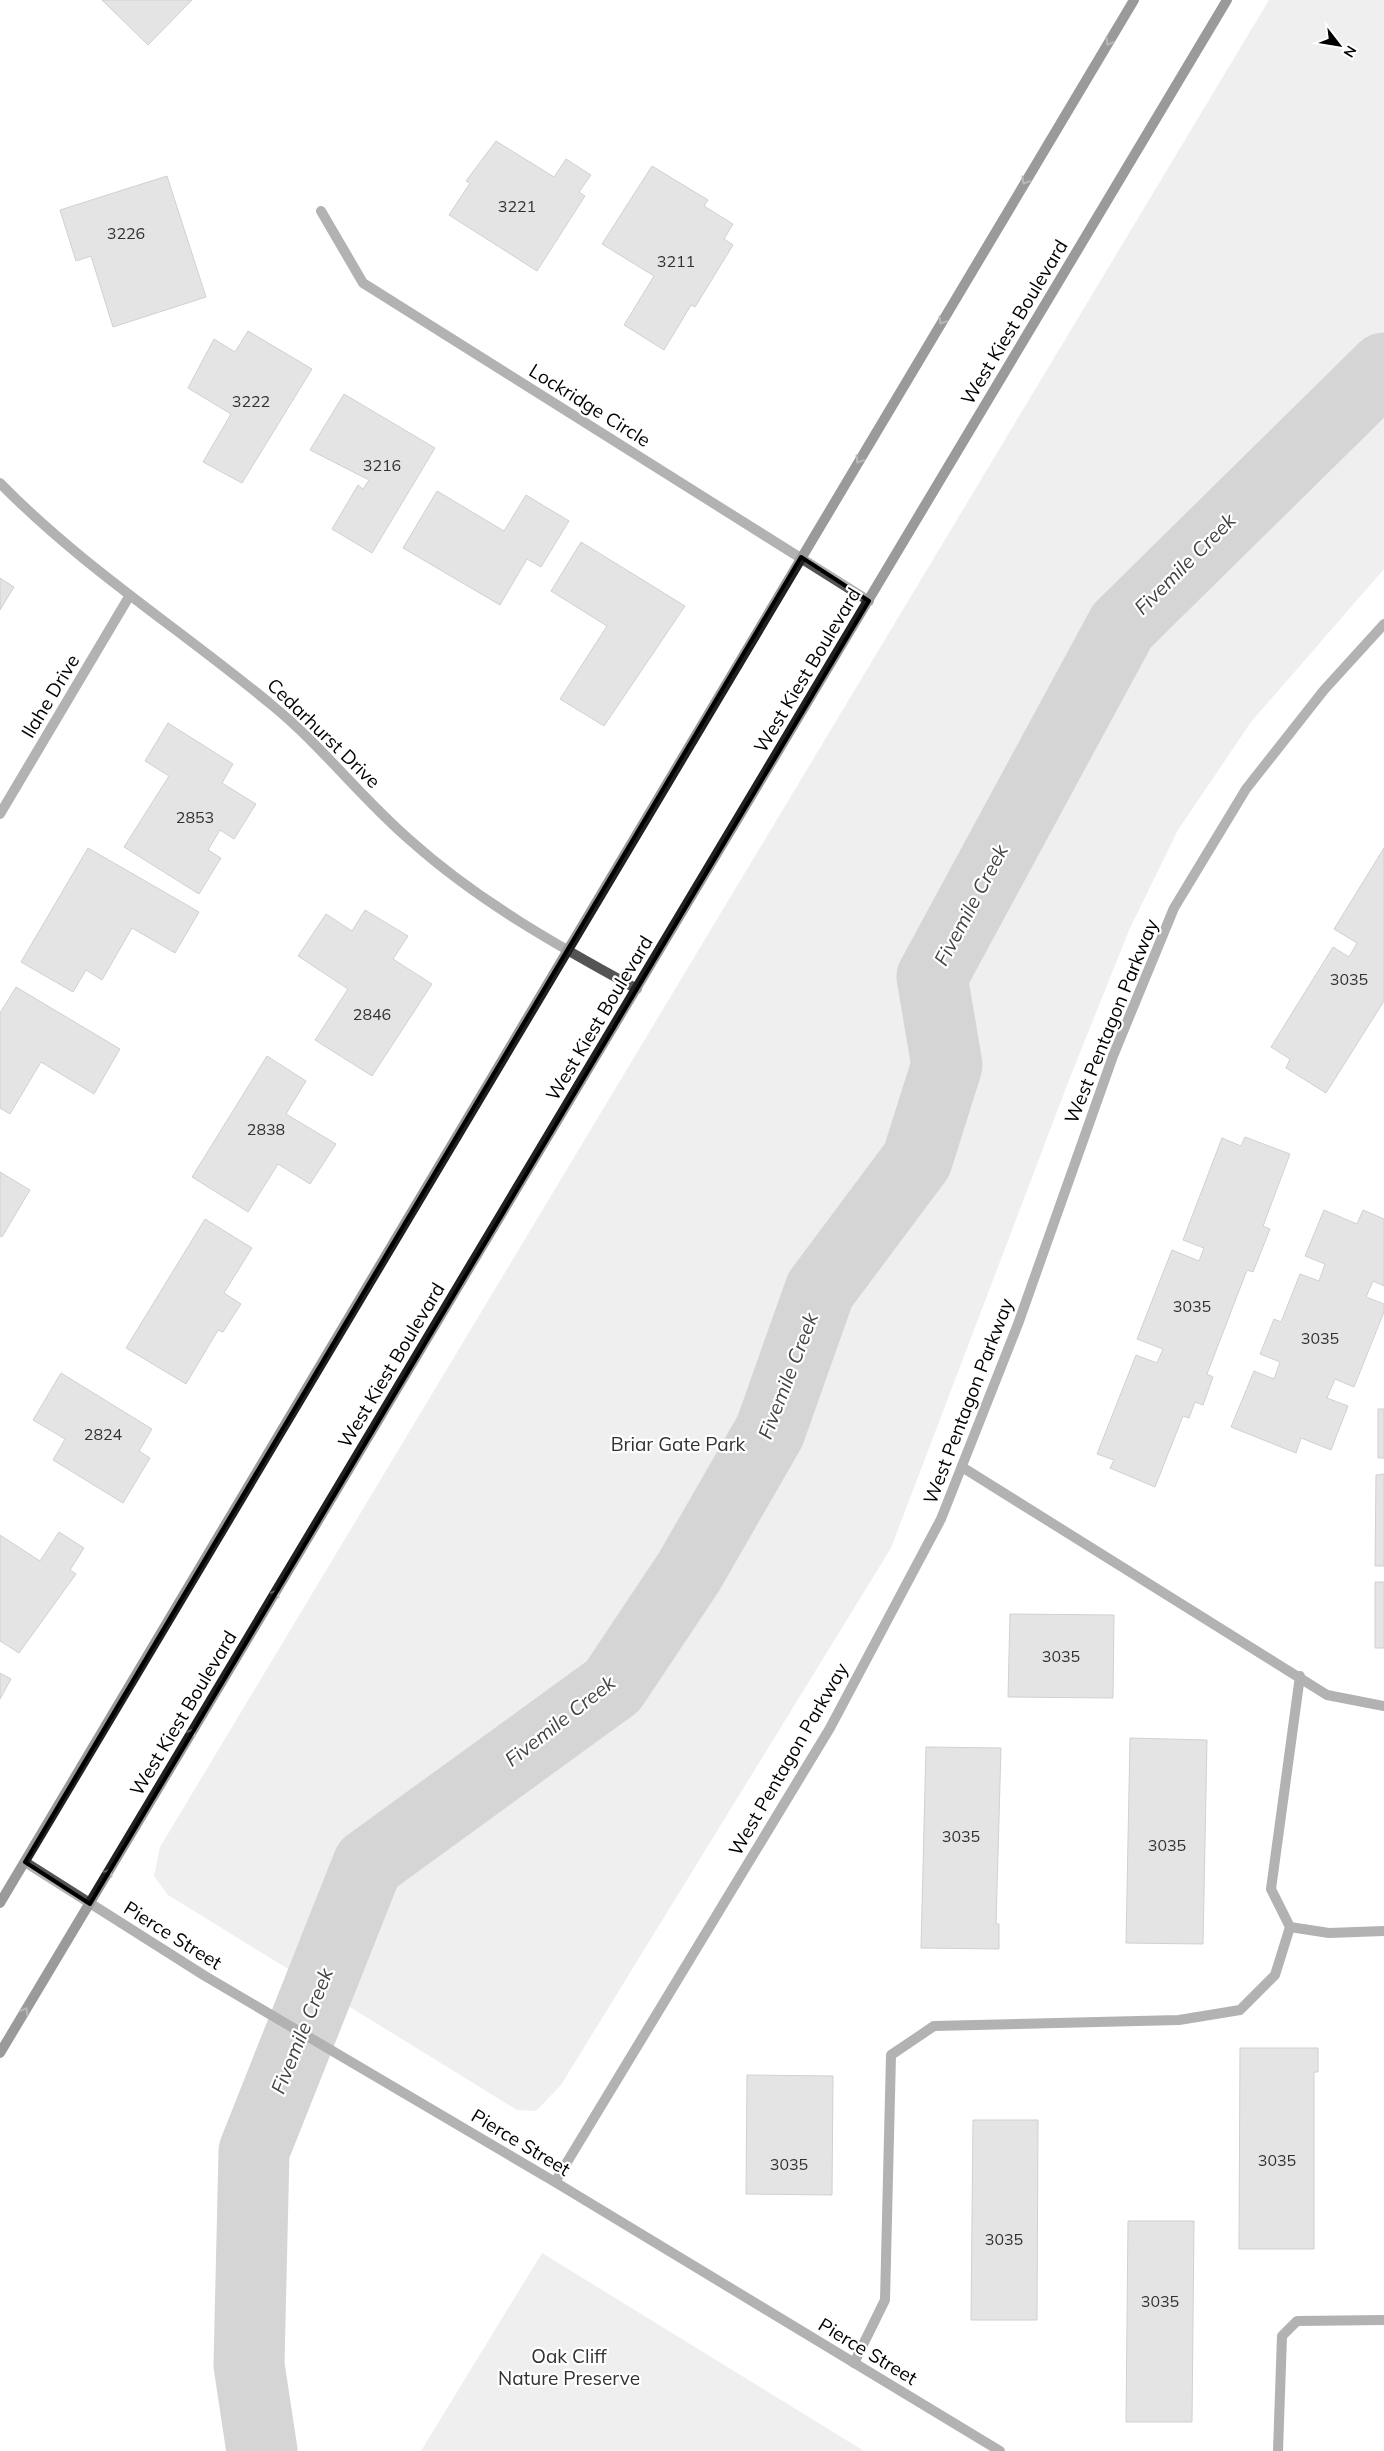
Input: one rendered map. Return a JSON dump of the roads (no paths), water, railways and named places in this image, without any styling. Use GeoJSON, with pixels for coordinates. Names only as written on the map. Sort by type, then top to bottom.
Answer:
{"type":"FeatureCollection","features":[{"type":"Feature","properties":{"kind":"main road"},"geometry":{"type":"LineString","coordinates":[[0,1903],[566,950],[1134,0]]}},
{"type":"Feature","properties":{"kind":"main road","name":"West Kiest Boulevard"},"geometry":{"type":"LineString","coordinates":[[0,2053],[1227,0]]}},
{"type":"Feature","properties":{"kind":"street","name":"Lockridge Circle"},"geometry":{"type":"LineString","coordinates":[[321,211],[363,283],[869,601]]}},
{"type":"Feature","properties":{"kind":"street","name":"Cedarhurst Drive"},"geometry":{"type":"LineString","coordinates":[[0,483],[27,511],[130,595],[232,672],[287,717],[410,841],[478,894],[566,950],[637,990]]}},
{"type":"Feature","properties":{"kind":"street","name":"Ilahe Drive"},"geometry":{"type":"LineString","coordinates":[[0,814],[130,595]]}},
{"type":"Feature","properties":{"kind":"street","name":"West Pentagon Parkway"},"geometry":{"type":"LineString","coordinates":[[555,2182],[830,1728],[941,1519],[1018,1324],[1113,1056],[1174,908],[1246,789],[1324,690],[1384,624]]}},
{"type":"Feature","properties":{"kind":"street"},"geometry":{"type":"LineString","coordinates":[[962,1467],[1300,1676],[1326,1695],[1384,1706]]}},
{"type":"Feature","properties":{"kind":"street"},"geometry":{"type":"LineString","coordinates":[[854,2363],[885,2300],[891,2055],[934,2026],[1180,2020],[1240,2010],[1275,1976],[1290,1927],[1271,1889],[1300,1676]]}},
{"type":"Feature","properties":{"kind":"street","name":"Pierce Street"},"geometry":{"type":"LineString","coordinates":[[25,1862],[205,1976],[555,2182],[1000,2451]]}},
{"type":"Feature","properties":{"kind":"street"},"geometry":{"type":"LineString","coordinates":[[1290,1927],[1329,1933],[1384,1931]]}},
{"type":"Feature","properties":{"kind":"street"},"geometry":{"type":"LineString","coordinates":[[1278,2451],[1282,2336],[1297,2321],[1384,2320]]}},
{"type":"Feature","properties":{"kind":"waterway","name":"Fivemile Creek"},"geometry":{"type":"LineString","coordinates":[[262,2451],[249,2365],[254,2151],[368,1864],[613,1686],[689,1572],[770,1431],[820,1290],[917,1160],[947,1065],[932,977],[1122,626],[1384,368]]}},
{"type":"Feature","properties":{"kind":"park label","name":"Briar Gate Park"},"geometry":{"type":"Point","coordinates":[678,1444]}},
{"type":"Feature","properties":{"kind":"park label","name":"Oak Cliff Nature Preserve"},"geometry":{"type":"Point","coordinates":[569,2367]}}]}
